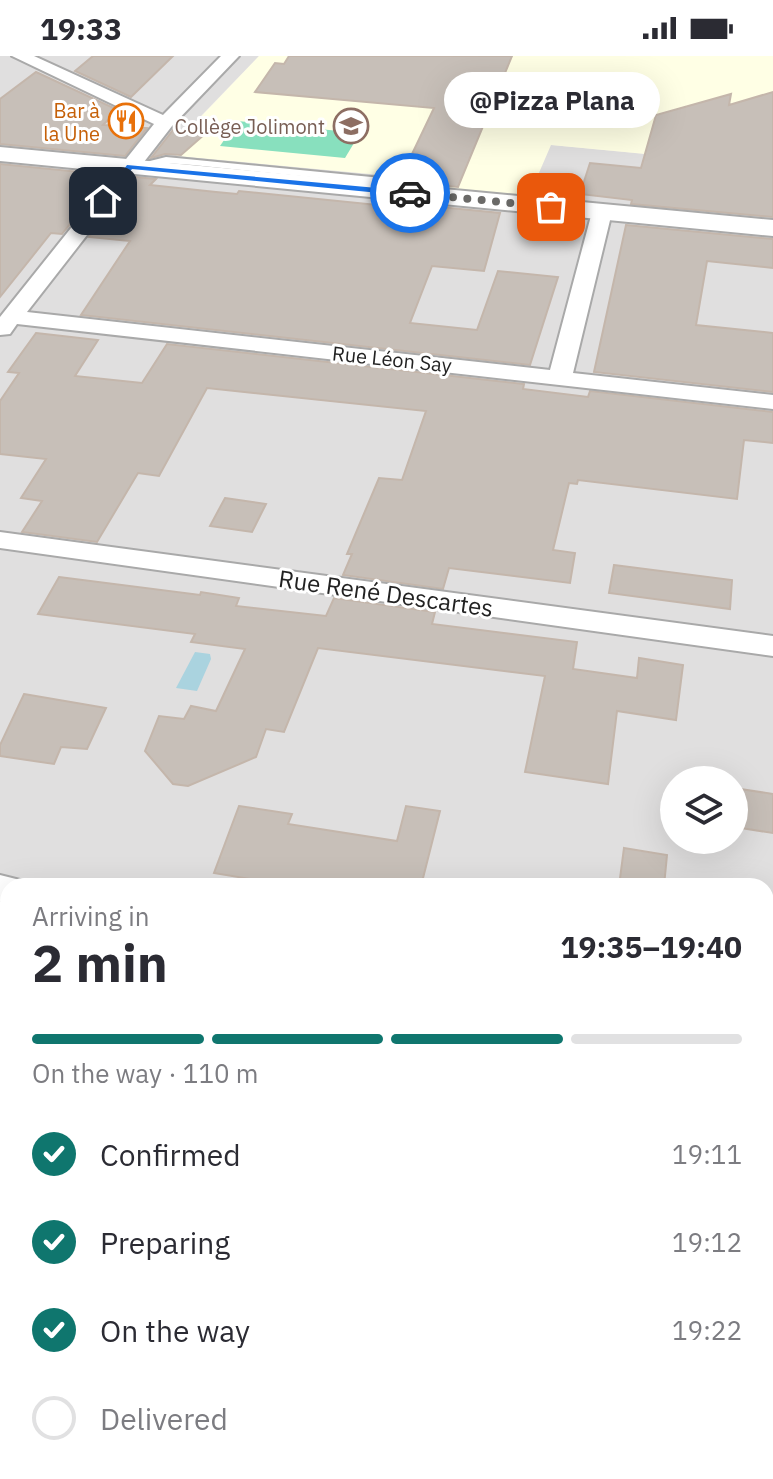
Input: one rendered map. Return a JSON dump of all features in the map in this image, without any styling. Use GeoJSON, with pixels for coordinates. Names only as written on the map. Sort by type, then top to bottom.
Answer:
{"type":"FeatureCollection","features":[{"type":"Feature","properties":{"kind":"street"},"geometry":{"type":"LineString","coordinates":[[20,56],[166,122]]}},
{"type":"Feature","properties":{"kind":"street"},"geometry":{"type":"LineString","coordinates":[[6,324],[166,122],[231,56]]}},
{"type":"Feature","properties":{"kind":"street"},"geometry":{"type":"LineString","coordinates":[[0,154],[773,228]]}},
{"type":"Feature","properties":{"kind":"street"},"geometry":{"type":"LineString","coordinates":[[560,377],[602,212]]}},
{"type":"Feature","properties":{"kind":"street","name":"Rue Léon Say"},"geometry":{"type":"LineString","coordinates":[[6,324],[560,377],[773,402]]}},
{"type":"Feature","properties":{"kind":"street","name":"Rue René Descartes"},"geometry":{"type":"LineString","coordinates":[[0,540],[773,646]]}},
{"type":"Feature","properties":{"kind":"shaded area"},"geometry":{"type":"Polygon","coordinates":[[[0,56],[259,56],[170,148],[551,145],[773,166],[773,878],[0,878],[0,56]]]}},
{"type":"Feature","properties":{"kind":"shaded area"},"geometry":{"type":"Polygon","coordinates":[[[259,56],[773,56],[773,166],[551,145],[529,196],[447,188],[413,178],[177,156],[170,149],[259,56]]]}},
{"type":"Feature","properties":{"kind":"green space"},"geometry":{"type":"Polygon","coordinates":[[[237,121],[360,133],[345,158],[220,146],[237,121]]]}},
{"type":"Feature","properties":{"kind":"water"},"geometry":{"type":"Polygon","coordinates":[[[195,652],[210,654],[211,659],[197,691],[176,688],[195,652]]]}},
{"type":"Feature","properties":{"kind":"building"},"geometry":{"type":"Polygon","coordinates":[[[93,56],[173,56],[131,97],[75,71],[93,56]]]}},
{"type":"Feature","properties":{"kind":"building"},"geometry":{"type":"Polygon","coordinates":[[[289,56],[512,56],[458,187],[415,183],[401,177],[434,108],[255,92],[275,63],[284,64],[289,56]]]}},
{"type":"Feature","properties":{"kind":"building"},"geometry":{"type":"Polygon","coordinates":[[[36,72],[118,110],[103,125],[147,128],[125,156],[0,144],[0,99],[36,72]]]}},
{"type":"Feature","properties":{"kind":"building"},"geometry":{"type":"Polygon","coordinates":[[[773,92],[773,217],[631,204],[632,200],[580,194],[590,163],[641,168],[656,115],[731,94],[729,105],[773,92]]]}},
{"type":"Feature","properties":{"kind":"building"},"geometry":{"type":"Polygon","coordinates":[[[173,130],[206,133],[181,155],[165,154],[151,158],[173,130]]]}},
{"type":"Feature","properties":{"kind":"building"},"geometry":{"type":"Polygon","coordinates":[[[0,164],[110,175],[62,234],[51,233],[0,297],[0,164]]]}},
{"type":"Feature","properties":{"kind":"building"},"geometry":{"type":"Polygon","coordinates":[[[136,177],[156,179],[150,185],[216,192],[237,194],[239,191],[387,206],[389,202],[500,213],[484,271],[432,266],[410,323],[477,330],[498,271],[558,277],[530,365],[81,315],[130,241],[89,237],[136,177]]]}},
{"type":"Feature","properties":{"kind":"building"},"geometry":{"type":"Polygon","coordinates":[[[626,225],[773,239],[773,268],[707,261],[696,325],[773,333],[773,392],[594,372],[626,225]]]}},
{"type":"Feature","properties":{"kind":"building"},"geometry":{"type":"Polygon","coordinates":[[[36,333],[98,340],[75,376],[142,383],[167,344],[524,384],[523,389],[588,397],[590,391],[773,412],[773,443],[744,440],[737,499],[578,480],[577,484],[569,483],[553,550],[575,553],[570,583],[449,568],[443,589],[343,575],[352,554],[347,554],[379,478],[402,480],[426,411],[207,388],[159,476],[138,473],[97,542],[22,532],[42,501],[21,498],[46,459],[0,454],[0,401],[19,373],[8,372],[36,333]]]}},
{"type":"Feature","properties":{"kind":"building"},"geometry":{"type":"Polygon","coordinates":[[[225,498],[266,504],[252,532],[210,526],[225,498]]]}},
{"type":"Feature","properties":{"kind":"building"},"geometry":{"type":"Polygon","coordinates":[[[614,565],[732,580],[730,609],[609,593],[614,565]]]}},
{"type":"Feature","properties":{"kind":"building"},"geometry":{"type":"Polygon","coordinates":[[[59,577],[200,595],[201,592],[239,598],[236,606],[326,616],[334,598],[435,612],[432,624],[577,642],[573,669],[637,678],[639,658],[683,665],[676,720],[617,711],[608,784],[525,772],[545,676],[318,648],[284,732],[266,729],[256,757],[188,786],[173,784],[145,751],[159,716],[184,719],[191,706],[216,711],[245,649],[191,642],[195,634],[38,614],[59,577]]]}},
{"type":"Feature","properties":{"kind":"building"},"geometry":{"type":"Polygon","coordinates":[[[24,694],[106,708],[87,749],[61,747],[54,764],[0,756],[0,745],[24,694]]]}},
{"type":"Feature","properties":{"kind":"building"},"geometry":{"type":"Polygon","coordinates":[[[748,790],[773,794],[773,833],[748,829],[748,790]]]}},
{"type":"Feature","properties":{"kind":"building"},"geometry":{"type":"Polygon","coordinates":[[[239,806],[292,814],[288,824],[397,841],[406,806],[440,811],[423,878],[244,878],[214,873],[239,806]]]}},
{"type":"Feature","properties":{"kind":"building"},"geometry":{"type":"Polygon","coordinates":[[[624,848],[667,855],[665,878],[620,878],[624,848]]]}},
{"type":"Feature","properties":{"kind":"way so far"},"geometry":{"type":"LineString","coordinates":[[410,193],[551,207]]}},
{"type":"Feature","properties":{"kind":"place","name":"Bar à la Une"},"geometry":{"type":"Point","coordinates":[126,121]}},
{"type":"Feature","properties":{"kind":"place","name":"Collège Jolimont"},"geometry":{"type":"Point","coordinates":[351,126]}},
{"type":"Feature","properties":{"kind":"place","name":"@Pizza Plana"},"geometry":{"type":"Point","coordinates":[551,207]}},
{"type":"Feature","properties":{"kind":"route"},"geometry":{"type":"LineString","coordinates":[[103,201],[130,167],[410,193]]}}]}
